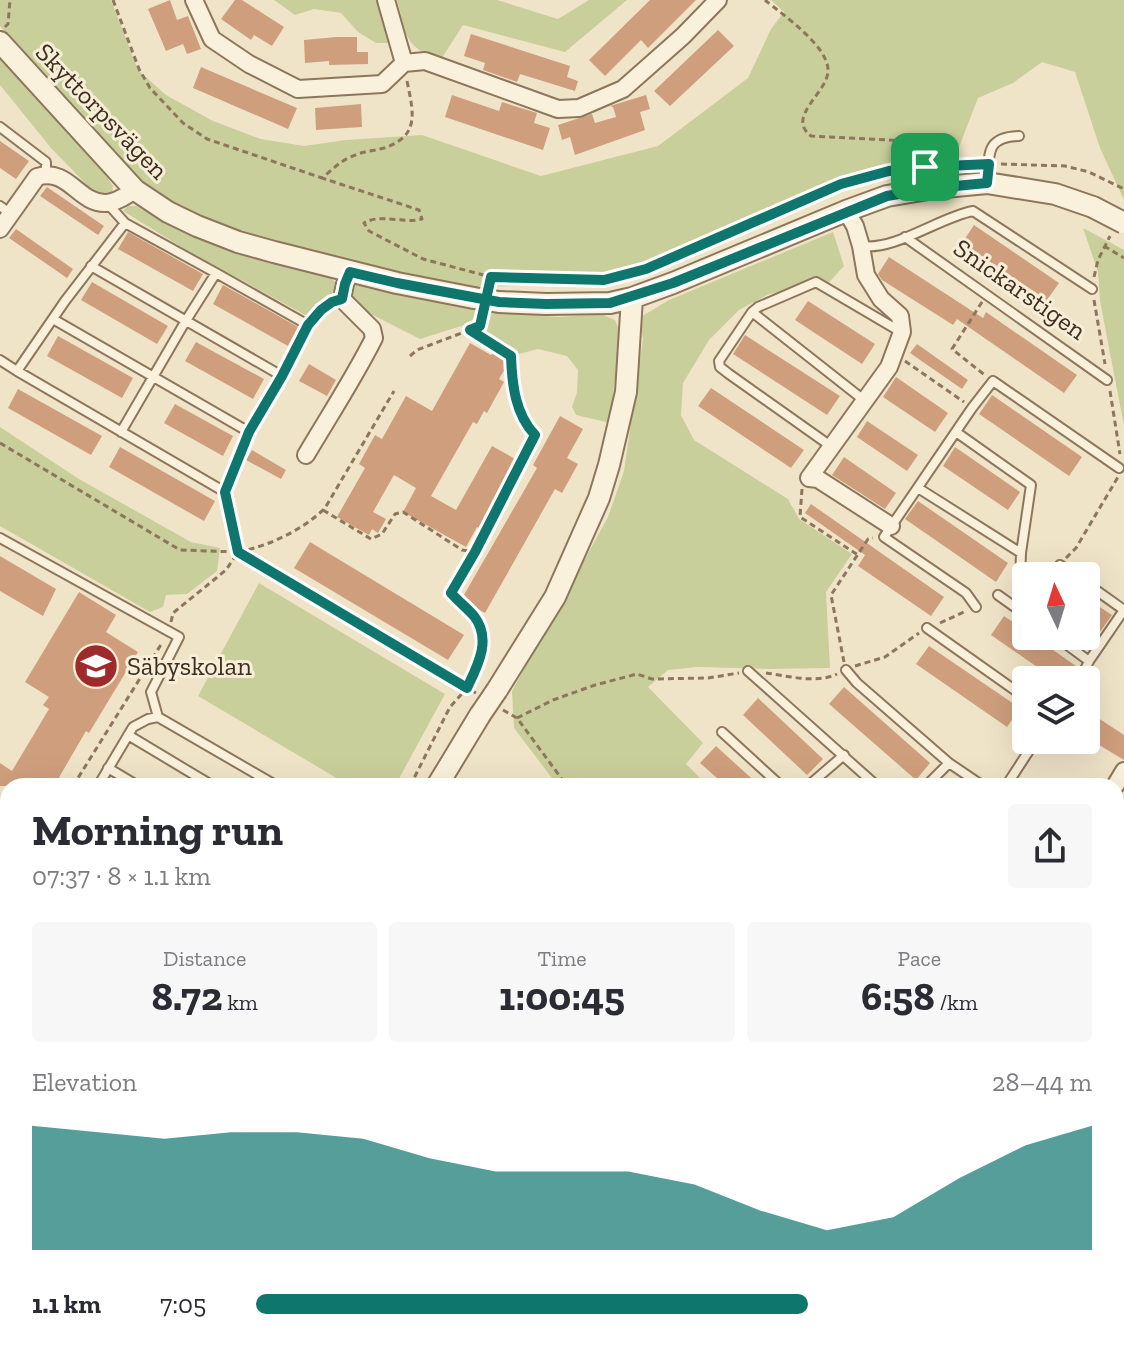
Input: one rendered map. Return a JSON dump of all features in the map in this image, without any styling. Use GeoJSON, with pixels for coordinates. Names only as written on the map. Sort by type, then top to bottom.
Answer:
{"type":"FeatureCollection","features":[{"type":"Feature","properties":{"kind":"street"},"geometry":{"type":"LineString","coordinates":[[194,0],[212,39],[249,64],[298,89],[382,84],[404,63],[425,61],[558,109],[579,108],[623,89],[718,0]]}},
{"type":"Feature","properties":{"kind":"street"},"geometry":{"type":"LineString","coordinates":[[386,0],[404,63]]}},
{"type":"Feature","properties":{"kind":"street","name":"Skyttorpsvägen"},"geometry":{"type":"LineString","coordinates":[[2,41],[135,190],[168,212],[238,242],[485,305],[610,303],[632,298],[887,196],[947,186],[988,174],[1093,207],[1117,229]]}},
{"type":"Feature","properties":{"kind":"street"},"geometry":{"type":"LineString","coordinates":[[0,229],[5,210],[37,177],[46,174],[57,175],[93,201],[108,204],[135,190]]}},
{"type":"Feature","properties":{"kind":"street"},"geometry":{"type":"LineString","coordinates":[[809,478],[889,367],[902,332],[900,316],[881,299],[866,275],[855,226],[846,211]]}},
{"type":"Feature","properties":{"kind":"street"},"geometry":{"type":"LineString","coordinates":[[306,455],[358,371],[374,338],[372,329],[342,299],[350,272]]}},
{"type":"Feature","properties":{"kind":"street"},"geometry":{"type":"LineString","coordinates":[[442,778],[555,597],[599,498],[626,392],[632,298]]}},
{"type":"Feature","properties":{"kind":"street"},"geometry":{"type":"LineString","coordinates":[[809,478],[818,479],[887,531]]}},
{"type":"Feature","properties":{"kind":"lane"},"geometry":{"type":"LineString","coordinates":[[0,127],[46,162],[46,174]]}},
{"type":"Feature","properties":{"kind":"lane"},"geometry":{"type":"LineString","coordinates":[[988,174],[991,149],[997,140],[1005,136],[1019,136]]}},
{"type":"Feature","properties":{"kind":"lane"},"geometry":{"type":"LineString","coordinates":[[0,360],[225,492],[249,432],[308,325],[125,223],[108,204]]}},
{"type":"Feature","properties":{"kind":"lane","name":"Snickarstigen"},"geometry":{"type":"LineString","coordinates":[[861,246],[905,237],[973,211],[1092,289]]}},
{"type":"Feature","properties":{"kind":"lane"},"geometry":{"type":"LineString","coordinates":[[17,371],[125,223]]}},
{"type":"Feature","properties":{"kind":"lane","name":"Snickarstigen"},"geometry":{"type":"LineString","coordinates":[[905,237],[1107,380]]}},
{"type":"Feature","properties":{"kind":"lane"},"geometry":{"type":"LineString","coordinates":[[91,266],[282,376]]}},
{"type":"Feature","properties":{"kind":"lane"},"geometry":{"type":"LineString","coordinates":[[121,432],[216,273]]}},
{"type":"Feature","properties":{"kind":"lane"},"geometry":{"type":"LineString","coordinates":[[832,447],[720,367],[719,361],[758,307],[816,282],[902,332]]}},
{"type":"Feature","properties":{"kind":"lane"},"geometry":{"type":"LineString","coordinates":[[752,312],[865,401]]}},
{"type":"Feature","properties":{"kind":"lane"},"geometry":{"type":"LineString","coordinates":[[53,319],[249,432]]}},
{"type":"Feature","properties":{"kind":"lane"},"geometry":{"type":"LineString","coordinates":[[976,607],[966,593],[887,531],[993,381],[1119,468]]}},
{"type":"Feature","properties":{"kind":"lane"},"geometry":{"type":"LineString","coordinates":[[956,432],[1031,485],[1021,562]]}},
{"type":"Feature","properties":{"kind":"lane"},"geometry":{"type":"LineString","coordinates":[[918,488],[1021,553]]}},
{"type":"Feature","properties":{"kind":"lane"},"geometry":{"type":"LineString","coordinates":[[0,538],[179,637],[151,692],[158,717]]}},
{"type":"Feature","properties":{"kind":"lane"},"geometry":{"type":"LineString","coordinates":[[1087,666],[1124,610],[1100,593]]}},
{"type":"Feature","properties":{"kind":"lane"},"geometry":{"type":"LineString","coordinates":[[998,595],[1012,605]]}},
{"type":"Feature","properties":{"kind":"lane"},"geometry":{"type":"LineString","coordinates":[[927,628],[1012,688]]}},
{"type":"Feature","properties":{"kind":"lane"},"geometry":{"type":"LineString","coordinates":[[1074,650],[1089,661]]}},
{"type":"Feature","properties":{"kind":"lane"},"geometry":{"type":"LineString","coordinates":[[846,670],[949,763],[971,778]]}},
{"type":"Feature","properties":{"kind":"lane"},"geometry":{"type":"LineString","coordinates":[[748,671],[868,778]]}},
{"type":"Feature","properties":{"kind":"lane"},"geometry":{"type":"LineString","coordinates":[[102,778],[133,727],[158,717],[263,778]]}},
{"type":"Feature","properties":{"kind":"lane"},"geometry":{"type":"LineString","coordinates":[[722,732],[772,778]]}},
{"type":"Feature","properties":{"kind":"lane"},"geometry":{"type":"LineString","coordinates":[[128,735],[200,778]]}},
{"type":"Feature","properties":{"kind":"lane"},"geometry":{"type":"LineString","coordinates":[[1011,778],[1027,754]]}},
{"type":"Feature","properties":{"kind":"lane"},"geometry":{"type":"LineString","coordinates":[[817,778],[844,755]]}},
{"type":"Feature","properties":{"kind":"lane"},"geometry":{"type":"LineString","coordinates":[[934,778],[949,763]]}},
{"type":"Feature","properties":{"kind":"lane"},"geometry":{"type":"LineString","coordinates":[[108,768],[125,778]]}},
{"type":"Feature","properties":{"kind":"path"},"geometry":{"type":"LineString","coordinates":[[2,41],[8,24],[10,0]]}},
{"type":"Feature","properties":{"kind":"path"},"geometry":{"type":"LineString","coordinates":[[113,0],[139,69],[150,88],[183,123],[207,139],[419,210],[422,219],[414,221],[372,218],[364,223],[369,231],[423,259],[491,277],[604,280],[646,269],[841,184],[889,171],[925,167],[988,174],[1065,166],[1089,172],[1124,189]]}},
{"type":"Feature","properties":{"kind":"path"},"geometry":{"type":"LineString","coordinates":[[765,0],[816,44],[825,57],[828,77],[803,116],[806,133],[811,136],[907,141],[917,147],[925,167]]}},
{"type":"Feature","properties":{"kind":"path"},"geometry":{"type":"LineString","coordinates":[[322,178],[341,162],[354,155],[388,147],[409,131],[412,101],[404,63]]}},
{"type":"Feature","properties":{"kind":"path"},"geometry":{"type":"LineString","coordinates":[[1063,562],[1076,548],[1119,476],[1121,459],[1092,289],[1098,260],[1117,229]]}},
{"type":"Feature","properties":{"kind":"path"},"geometry":{"type":"LineString","coordinates":[[1104,246],[1124,258]]}},
{"type":"Feature","properties":{"kind":"path"},"geometry":{"type":"LineString","coordinates":[[986,295],[952,349],[993,381]]}},
{"type":"Feature","properties":{"kind":"path"},"geometry":{"type":"LineString","coordinates":[[308,325],[321,310],[342,299]]}},
{"type":"Feature","properties":{"kind":"path"},"geometry":{"type":"LineString","coordinates":[[410,356],[417,350],[480,326],[485,305]]}},
{"type":"Feature","properties":{"kind":"path"},"geometry":{"type":"LineString","coordinates":[[414,778],[450,707],[467,688],[481,659],[483,638],[476,618],[451,593],[535,435],[524,423],[512,381],[511,356],[470,330]]}},
{"type":"Feature","properties":{"kind":"path"},"geometry":{"type":"LineString","coordinates":[[895,354],[972,408]]}},
{"type":"Feature","properties":{"kind":"path"},"geometry":{"type":"LineString","coordinates":[[0,443],[180,550],[238,552],[258,548],[313,520],[323,510],[394,391]]}},
{"type":"Feature","properties":{"kind":"path"},"geometry":{"type":"LineString","coordinates":[[809,478],[802,485],[800,517],[858,555]]}},
{"type":"Feature","properties":{"kind":"path"},"geometry":{"type":"LineString","coordinates":[[78,778],[170,632],[173,613],[226,570],[238,552],[225,492]]}},
{"type":"Feature","properties":{"kind":"path"},"geometry":{"type":"LineString","coordinates":[[323,510],[371,539],[382,534],[395,514],[403,512],[462,550],[475,552]]}},
{"type":"Feature","properties":{"kind":"path"},"geometry":{"type":"LineString","coordinates":[[846,670],[831,595],[868,539],[887,531]]}},
{"type":"Feature","properties":{"kind":"path"},"geometry":{"type":"LineString","coordinates":[[238,552],[517,718],[561,778]]}},
{"type":"Feature","properties":{"kind":"path"},"geometry":{"type":"LineString","coordinates":[[517,718],[553,700],[637,674],[652,679],[708,678],[748,671],[815,679],[833,677],[885,657],[927,628],[976,607]]}},
{"type":"Feature","properties":{"kind":"green space"},"geometry":{"type":"Polygon","coordinates":[[[0,0],[111,0],[138,70],[166,95],[213,121],[261,139],[304,146],[422,135],[541,176],[658,146],[748,78],[771,29],[784,12],[771,0],[1124,0],[1124,200],[1100,148],[1075,72],[1042,62],[1013,83],[978,98],[959,147],[911,164],[864,170],[805,192],[635,268],[551,285],[460,287],[391,274],[227,229],[146,188],[0,26],[0,0]]]}},
{"type":"Feature","properties":{"kind":"green space"},"geometry":{"type":"Polygon","coordinates":[[[274,0],[378,0],[391,43],[376,43],[358,32],[341,13],[314,9],[295,15],[274,0]]]}},
{"type":"Feature","properties":{"kind":"green space"},"geometry":{"type":"Polygon","coordinates":[[[397,0],[497,0],[558,19],[589,0],[627,0],[565,52],[463,25],[440,61],[419,50],[408,38],[397,0]]]}},
{"type":"Feature","properties":{"kind":"green space"},"geometry":{"type":"Polygon","coordinates":[[[0,58],[97,162],[113,186],[112,193],[105,198],[91,189],[51,148],[0,85],[0,58]]]}},
{"type":"Feature","properties":{"kind":"green space"},"geometry":{"type":"Polygon","coordinates":[[[128,206],[136,206],[200,238],[331,278],[336,283],[334,296],[307,316],[123,211],[128,206]]]}},
{"type":"Feature","properties":{"kind":"green space"},"geometry":{"type":"Polygon","coordinates":[[[1083,228],[1124,250],[1124,426],[1100,301],[1098,272],[1083,228]]]}},
{"type":"Feature","properties":{"kind":"green space"},"geometry":{"type":"Polygon","coordinates":[[[833,232],[844,266],[822,290],[800,288],[769,294],[739,310],[709,340],[683,383],[681,415],[694,440],[788,499],[799,519],[852,554],[826,592],[830,668],[697,667],[668,670],[648,687],[703,743],[686,764],[700,778],[552,778],[514,728],[512,691],[608,517],[624,471],[643,339],[639,318],[669,300],[833,232]]]}},
{"type":"Feature","properties":{"kind":"green space"},"geometry":{"type":"Polygon","coordinates":[[[354,284],[477,309],[471,323],[420,339],[357,307],[348,291],[354,284]]]}},
{"type":"Feature","properties":{"kind":"green space"},"geometry":{"type":"Polygon","coordinates":[[[491,312],[559,317],[601,314],[615,320],[620,332],[610,423],[576,415],[572,407],[577,392],[578,370],[567,356],[538,349],[511,356],[484,338],[491,312]]]}},
{"type":"Feature","properties":{"kind":"green space"},"geometry":{"type":"Polygon","coordinates":[[[0,427],[79,479],[191,542],[220,548],[217,571],[187,594],[166,595],[163,607],[150,612],[0,526],[0,427]]]}},
{"type":"Feature","properties":{"kind":"green space"},"geometry":{"type":"Polygon","coordinates":[[[259,583],[445,694],[399,778],[336,778],[198,696],[259,583]]]}},
{"type":"Feature","properties":{"kind":"building"},"geometry":{"type":"Polygon","coordinates":[[[170,0],[177,20],[188,16],[201,49],[187,54],[183,44],[166,51],[148,9],[170,0]]]}},
{"type":"Feature","properties":{"kind":"building"},"geometry":{"type":"Polygon","coordinates":[[[235,0],[242,0],[284,27],[272,46],[254,35],[251,40],[221,19],[235,0]]]}},
{"type":"Feature","properties":{"kind":"building"},"geometry":{"type":"Polygon","coordinates":[[[650,0],[696,0],[648,48],[641,40],[605,76],[589,60],[650,0]]]}},
{"type":"Feature","properties":{"kind":"building"},"geometry":{"type":"Polygon","coordinates":[[[718,30],[734,46],[670,106],[654,91],[718,30]]]}},
{"type":"Feature","properties":{"kind":"building"},"geometry":{"type":"Polygon","coordinates":[[[471,34],[570,66],[567,77],[578,81],[575,91],[520,74],[517,82],[483,70],[485,63],[464,56],[471,34]]]}},
{"type":"Feature","properties":{"kind":"building"},"geometry":{"type":"Polygon","coordinates":[[[357,37],[357,52],[368,52],[368,64],[305,63],[304,40],[357,37]]]}},
{"type":"Feature","properties":{"kind":"building"},"geometry":{"type":"Polygon","coordinates":[[[201,67],[297,108],[288,129],[193,88],[201,67]]]}},
{"type":"Feature","properties":{"kind":"building"},"geometry":{"type":"Polygon","coordinates":[[[452,95],[499,111],[502,102],[537,113],[534,123],[550,128],[543,150],[445,117],[452,95]]]}},
{"type":"Feature","properties":{"kind":"building"},"geometry":{"type":"Polygon","coordinates":[[[646,95],[650,109],[640,112],[645,130],[575,155],[570,137],[562,140],[558,125],[592,114],[595,123],[616,117],[610,106],[646,95]]]}},
{"type":"Feature","properties":{"kind":"building"},"geometry":{"type":"Polygon","coordinates":[[[361,104],[362,127],[316,130],[315,108],[361,104]]]}},
{"type":"Feature","properties":{"kind":"building"},"geometry":{"type":"Polygon","coordinates":[[[0,141],[29,161],[16,179],[0,168],[0,141]]]}},
{"type":"Feature","properties":{"kind":"building"},"geometry":{"type":"Polygon","coordinates":[[[47,187],[104,226],[98,235],[40,196],[47,187]]]}},
{"type":"Feature","properties":{"kind":"building"},"geometry":{"type":"Polygon","coordinates":[[[974,225],[1059,283],[1047,300],[962,243],[974,225]]]}},
{"type":"Feature","properties":{"kind":"building"},"geometry":{"type":"Polygon","coordinates":[[[16,229],[73,269],[67,278],[9,238],[16,229]]]}},
{"type":"Feature","properties":{"kind":"building"},"geometry":{"type":"Polygon","coordinates":[[[128,232],[203,274],[193,291],[118,249],[128,232]]]}},
{"type":"Feature","properties":{"kind":"building"},"geometry":{"type":"Polygon","coordinates":[[[889,257],[983,318],[986,312],[1077,375],[1064,393],[957,319],[953,325],[882,280],[878,274],[889,257]]]}},
{"type":"Feature","properties":{"kind":"building"},"geometry":{"type":"Polygon","coordinates":[[[92,282],[168,326],[157,344],[81,300],[92,282]]]}},
{"type":"Feature","properties":{"kind":"building"},"geometry":{"type":"Polygon","coordinates":[[[223,285],[298,327],[288,346],[213,304],[223,285]]]}},
{"type":"Feature","properties":{"kind":"building"},"geometry":{"type":"Polygon","coordinates":[[[808,301],[875,344],[862,364],[795,320],[808,301]]]}},
{"type":"Feature","properties":{"kind":"building"},"geometry":{"type":"Polygon","coordinates":[[[745,335],[840,396],[827,415],[733,354],[745,335]]]}},
{"type":"Feature","properties":{"kind":"building"},"geometry":{"type":"Polygon","coordinates":[[[58,336],[133,378],[122,398],[47,356],[58,336]]]}},
{"type":"Feature","properties":{"kind":"building"},"geometry":{"type":"Polygon","coordinates":[[[196,342],[264,379],[253,399],[185,361],[196,342]]]}},
{"type":"Feature","properties":{"kind":"building"},"geometry":{"type":"Polygon","coordinates":[[[470,343],[509,362],[499,379],[504,382],[487,413],[484,411],[477,424],[473,422],[431,496],[456,510],[492,446],[517,460],[466,547],[403,512],[416,488],[394,475],[373,512],[386,519],[378,533],[372,529],[369,535],[337,517],[365,468],[359,464],[375,435],[382,439],[406,396],[432,411],[470,343]]]}},
{"type":"Feature","properties":{"kind":"building"},"geometry":{"type":"Polygon","coordinates":[[[917,344],[968,380],[962,389],[910,353],[917,344]]]}},
{"type":"Feature","properties":{"kind":"building"},"geometry":{"type":"Polygon","coordinates":[[[309,364],[336,380],[327,396],[299,381],[309,364]]]}},
{"type":"Feature","properties":{"kind":"building"},"geometry":{"type":"Polygon","coordinates":[[[896,377],[948,413],[935,432],[883,397],[896,377]]]}},
{"type":"Feature","properties":{"kind":"building"},"geometry":{"type":"Polygon","coordinates":[[[711,388],[804,450],[791,468],[698,406],[711,388]]]}},
{"type":"Feature","properties":{"kind":"building"},"geometry":{"type":"Polygon","coordinates":[[[18,389],[102,436],[91,455],[8,408],[18,389]]]}},
{"type":"Feature","properties":{"kind":"building"},"geometry":{"type":"Polygon","coordinates":[[[992,395],[1082,457],[1069,476],[979,414],[992,395]]]}},
{"type":"Feature","properties":{"kind":"building"},"geometry":{"type":"Polygon","coordinates":[[[175,404],[233,436],[223,456],[164,423],[175,404]]]}},
{"type":"Feature","properties":{"kind":"building"},"geometry":{"type":"Polygon","coordinates":[[[560,416],[583,429],[567,458],[578,464],[562,493],[555,489],[485,613],[461,600],[537,468],[533,465],[560,416]]]}},
{"type":"Feature","properties":{"kind":"building"},"geometry":{"type":"Polygon","coordinates":[[[867,421],[918,455],[907,471],[857,437],[867,421]]]}},
{"type":"Feature","properties":{"kind":"building"},"geometry":{"type":"Polygon","coordinates":[[[120,447],[215,501],[204,521],[109,467],[120,447]]]}},
{"type":"Feature","properties":{"kind":"building"},"geometry":{"type":"Polygon","coordinates":[[[955,447],[1020,492],[1008,510],[943,466],[955,447]]]}},
{"type":"Feature","properties":{"kind":"building"},"geometry":{"type":"Polygon","coordinates":[[[252,450],[286,470],[281,479],[246,460],[252,450]]]}},
{"type":"Feature","properties":{"kind":"building"},"geometry":{"type":"Polygon","coordinates":[[[844,457],[896,493],[885,509],[832,475],[844,457]]]}},
{"type":"Feature","properties":{"kind":"building"},"geometry":{"type":"Polygon","coordinates":[[[918,501],[1008,563],[996,582],[905,519],[918,501]]]}},
{"type":"Feature","properties":{"kind":"building"},"geometry":{"type":"Polygon","coordinates":[[[811,504],[944,597],[931,616],[858,566],[865,555],[805,513],[811,504]]]}},
{"type":"Feature","properties":{"kind":"building"},"geometry":{"type":"Polygon","coordinates":[[[310,542],[464,635],[448,660],[294,568],[310,542]]]}},
{"type":"Feature","properties":{"kind":"building"},"geometry":{"type":"Polygon","coordinates":[[[0,556],[56,589],[43,616],[0,591],[0,556]]]}},
{"type":"Feature","properties":{"kind":"building"},"geometry":{"type":"Polygon","coordinates":[[[79,592],[116,615],[106,632],[138,652],[59,778],[0,778],[0,763],[12,771],[49,709],[43,705],[49,697],[25,682],[79,592]]]}},
{"type":"Feature","properties":{"kind":"building"},"geometry":{"type":"Polygon","coordinates":[[[1100,607],[1112,615],[1100,632],[1100,607]]]}},
{"type":"Feature","properties":{"kind":"building"},"geometry":{"type":"Polygon","coordinates":[[[1004,616],[1012,621],[1012,650],[991,635],[1004,616]]]}},
{"type":"Feature","properties":{"kind":"building"},"geometry":{"type":"Polygon","coordinates":[[[929,646],[1012,703],[1012,720],[1007,727],[916,664],[929,646]]]}},
{"type":"Feature","properties":{"kind":"building"},"geometry":{"type":"Polygon","coordinates":[[[1013,650],[1053,650],[1076,666],[1036,666],[1013,650]]]}},
{"type":"Feature","properties":{"kind":"building"},"geometry":{"type":"Polygon","coordinates":[[[844,687],[930,763],[918,778],[914,778],[829,704],[844,687]]]}},
{"type":"Feature","properties":{"kind":"building"},"geometry":{"type":"Polygon","coordinates":[[[758,698],[823,759],[807,775],[743,715],[758,698]]]}},
{"type":"Feature","properties":{"kind":"building"},"geometry":{"type":"Polygon","coordinates":[[[1100,719],[1124,735],[1124,760],[1100,745],[1100,719]]]}},
{"type":"Feature","properties":{"kind":"building"},"geometry":{"type":"Polygon","coordinates":[[[716,746],[751,778],[717,778],[700,763],[716,746]]]}},
{"type":"Feature","properties":{"kind":"place","name":"Säbyskolan"},"geometry":{"type":"Point","coordinates":[96,666]}},
{"type":"Feature","properties":{"kind":"route"},"geometry":{"type":"LineString","coordinates":[[925,167],[889,171],[841,184],[646,269],[604,280],[491,277],[480,326],[470,330],[511,356],[512,381],[524,423],[535,435],[451,593],[476,618],[483,638],[481,659],[467,688],[238,552],[225,492],[249,432],[308,325],[321,310],[342,299],[350,272],[397,283],[474,298],[499,302],[610,303],[673,283],[887,196],[987,183],[989,164],[925,167]]}}]}
